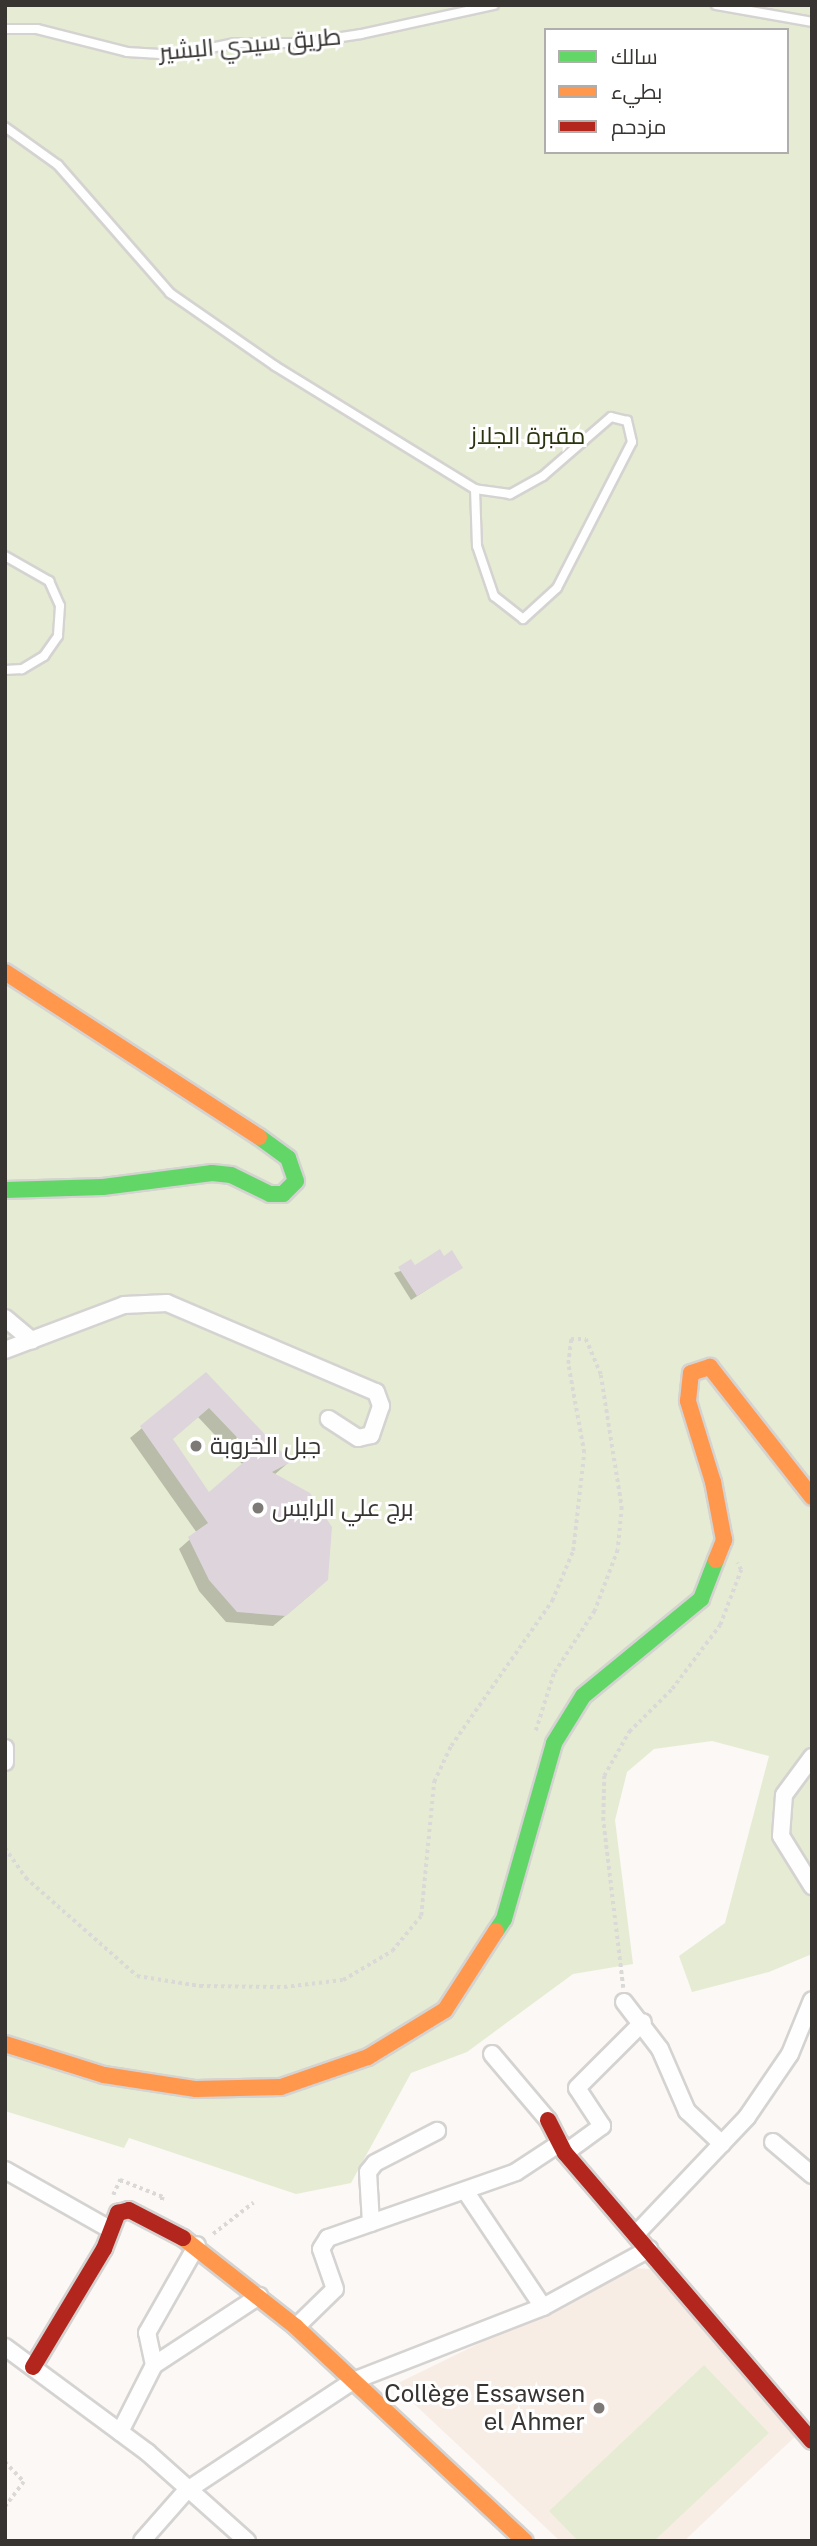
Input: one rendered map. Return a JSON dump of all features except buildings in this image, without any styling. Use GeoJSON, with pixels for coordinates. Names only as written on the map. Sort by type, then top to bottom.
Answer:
{"type":"FeatureCollection","features":[{"type":"Feature","properties":{"kind":"street"},"geometry":{"type":"LineString","coordinates":[[5,972],[272,1146],[288,1158],[296,1181],[283,1194],[270,1195],[231,1175],[212,1173],[103,1187],[5,1190]]}},
{"type":"Feature","properties":{"kind":"street"},"geometry":{"type":"LineString","coordinates":[[5,1350],[124,1305],[167,1303],[376,1392],[381,1406],[371,1435],[358,1438],[329,1419]]}},
{"type":"Feature","properties":{"kind":"street"},"geometry":{"type":"LineString","coordinates":[[5,1318],[32,1341]]}},
{"type":"Feature","properties":{"kind":"street"},"geometry":{"type":"LineString","coordinates":[[5,2044],[104,2075],[197,2088],[281,2087],[368,2057],[445,2010],[505,1919],[554,1743],[583,1696],[701,1599],[724,1540],[713,1482],[688,1401],[691,1373],[710,1367],[812,1497]]}},
{"type":"Feature","properties":{"kind":"street"},"geometry":{"type":"LineString","coordinates":[[5,1748],[5,1762]]}},
{"type":"Feature","properties":{"kind":"street"},"geometry":{"type":"LineString","coordinates":[[812,1758],[784,1795],[781,1836],[812,1886]]}},
{"type":"Feature","properties":{"kind":"street"},"geometry":{"type":"LineString","coordinates":[[637,2233],[722,2144],[781,2068],[812,2000]]}},
{"type":"Feature","properties":{"kind":"street"},"geometry":{"type":"LineString","coordinates":[[624,2002],[643,2022],[660,2049],[687,2111],[722,2144]]}},
{"type":"Feature","properties":{"kind":"street"},"geometry":{"type":"LineString","coordinates":[[296,2327],[335,2289],[321,2249],[323,2243],[371,2223],[466,2192],[516,2172],[602,2126],[577,2088],[643,2022]]}},
{"type":"Feature","properties":{"kind":"street"},"geometry":{"type":"LineString","coordinates":[[492,2054],[548,2120],[562,2148],[812,2441]]}},
{"type":"Feature","properties":{"kind":"street"},"geometry":{"type":"LineString","coordinates":[[371,2223],[368,2172],[375,2163],[437,2131]]}},
{"type":"Feature","properties":{"kind":"street"},"geometry":{"type":"LineString","coordinates":[[772,2142],[812,2175]]}},
{"type":"Feature","properties":{"kind":"street"},"geometry":{"type":"LineString","coordinates":[[5,2170],[111,2230]]}},
{"type":"Feature","properties":{"kind":"street"},"geometry":{"type":"LineString","coordinates":[[466,2192],[543,2307]]}},
{"type":"Feature","properties":{"kind":"street"},"geometry":{"type":"LineString","coordinates":[[33,2367],[118,2213],[129,2210],[197,2245],[259,2296],[296,2327],[525,2541]]}},
{"type":"Feature","properties":{"kind":"street"},"geometry":{"type":"LineString","coordinates":[[154,2365],[147,2333],[197,2245]]}},
{"type":"Feature","properties":{"kind":"street"},"geometry":{"type":"LineString","coordinates":[[142,2541],[186,2491],[353,2381],[543,2307],[649,2249]]}},
{"type":"Feature","properties":{"kind":"street"},"geometry":{"type":"LineString","coordinates":[[120,2432],[154,2365],[259,2296]]}},
{"type":"Feature","properties":{"kind":"street"},"geometry":{"type":"LineString","coordinates":[[5,2347],[120,2432],[247,2541]]}},
{"type":"Feature","properties":{"kind":"lane","name":"طريق سيدي البشير"},"geometry":{"type":"LineString","coordinates":[[5,29],[37,29],[127,52],[177,55],[235,43],[302,43],[349,36],[494,5]]}},
{"type":"Feature","properties":{"kind":"lane"},"geometry":{"type":"LineString","coordinates":[[716,5],[812,22]]}},
{"type":"Feature","properties":{"kind":"lane"},"geometry":{"type":"LineString","coordinates":[[5,127],[58,165],[170,293],[275,366],[475,489],[510,494],[543,476],[611,417],[627,421],[632,442],[557,587],[523,619],[494,596],[477,547],[475,489]]}},
{"type":"Feature","properties":{"kind":"lane"},"geometry":{"type":"LineString","coordinates":[[5,556],[49,581],[60,606],[58,636],[44,656],[22,669],[5,670]]}},
{"type":"Feature","properties":{"kind":"path"},"geometry":{"type":"LineString","coordinates":[[5,1847],[26,1878],[137,1976],[200,1986],[284,1987],[343,1980],[392,1951],[421,1916],[435,1782],[451,1746],[552,1601],[573,1551],[584,1453],[568,1364],[571,1339],[586,1339],[601,1375],[621,1496],[618,1550],[595,1611],[554,1674],[534,1745]]}},
{"type":"Feature","properties":{"kind":"path"},"geometry":{"type":"LineString","coordinates":[[624,2002],[603,1821],[604,1776],[628,1732],[673,1689],[720,1625],[741,1570],[724,1540]]}},
{"type":"Feature","properties":{"kind":"path"},"geometry":{"type":"LineString","coordinates":[[197,2245],[253,2203]]}},
{"type":"Feature","properties":{"kind":"path"},"geometry":{"type":"LineString","coordinates":[[5,2462],[24,2482],[5,2507]]}},
{"type":"Feature","properties":{"kind":"shaded area","name":"Collège Essawsen el Ahmer"},"geometry":{"type":"Polygon","coordinates":[[[633,2268],[650,2269],[800,2432],[684,2541],[560,2541],[394,2385],[633,2268]]]}},
{"type":"Feature","properties":{"kind":"green space","name":"مقبرة الجلاز"},"geometry":{"type":"Polygon","coordinates":[[[5,5],[812,5],[812,1954],[769,1972],[692,1992],[679,1956],[725,1923],[769,1756],[712,1741],[654,1749],[627,1772],[615,1820],[633,1964],[573,1974],[467,2052],[411,2073],[351,2183],[296,2194],[129,2138],[124,2148],[5,2111],[5,5]]]}},
{"type":"Feature","properties":{"kind":"green space"},"geometry":{"type":"Polygon","coordinates":[[[704,2365],[769,2433],[654,2541],[578,2541],[549,2511],[704,2365]]]}},
{"type":"Feature","properties":{"kind":"traffic: fast"},"geometry":{"type":"LineString","coordinates":[[5,1190],[103,1187],[212,1173],[231,1175],[270,1194],[283,1194],[296,1181],[288,1158],[259,1137]]}},
{"type":"Feature","properties":{"kind":"traffic: fast"},"geometry":{"type":"LineString","coordinates":[[496,1931],[504,1919],[554,1743],[583,1696],[701,1599],[716,1560]]}},
{"type":"Feature","properties":{"kind":"traffic: slow"},"geometry":{"type":"LineString","coordinates":[[5,972],[259,1137]]}},
{"type":"Feature","properties":{"kind":"traffic: slow"},"geometry":{"type":"LineString","coordinates":[[716,1560],[724,1540],[713,1482],[688,1401],[691,1373],[710,1367],[812,1497]]}},
{"type":"Feature","properties":{"kind":"traffic: slow"},"geometry":{"type":"LineString","coordinates":[[5,2044],[104,2075],[196,2089],[281,2087],[368,2057],[445,2010],[496,1931]]}},
{"type":"Feature","properties":{"kind":"traffic: slow"},"geometry":{"type":"LineString","coordinates":[[183,2238],[296,2327],[525,2541]]}},
{"type":"Feature","properties":{"kind":"traffic: jam"},"geometry":{"type":"LineString","coordinates":[[548,2120],[565,2153],[812,2441]]}},
{"type":"Feature","properties":{"kind":"traffic: jam"},"geometry":{"type":"LineString","coordinates":[[33,2367],[104,2249],[118,2213],[129,2210],[183,2238]]}},
{"type":"Feature","properties":{"kind":"place","name":"جبل الخروبة"},"geometry":{"type":"Point","coordinates":[196,1446]}},
{"type":"Feature","properties":{"kind":"place","name":"برج علي الرايس"},"geometry":{"type":"Point","coordinates":[258,1508]}},
{"type":"Feature","properties":{"kind":"place","name":"Collège Essawsen el Ahmer"},"geometry":{"type":"Point","coordinates":[599,2408]}}]}
